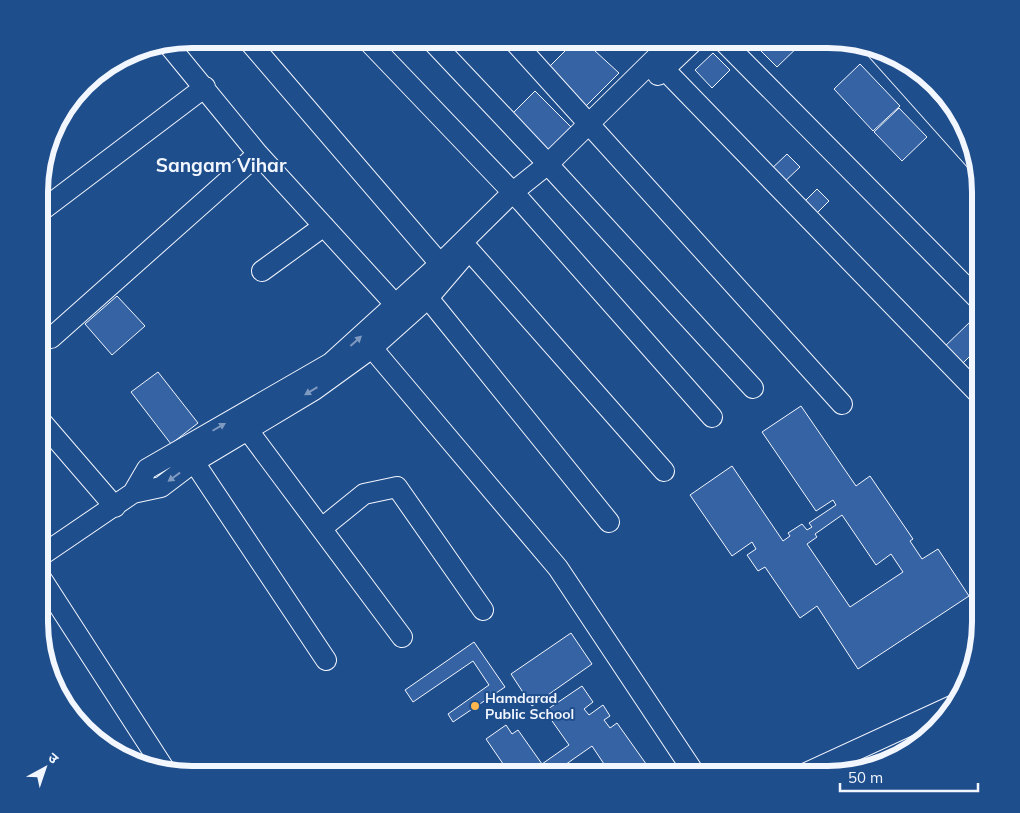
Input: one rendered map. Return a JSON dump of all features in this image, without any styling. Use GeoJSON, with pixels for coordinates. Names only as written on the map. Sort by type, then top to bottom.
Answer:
{"type":"FeatureCollection","features":[{"type":"Feature","properties":{"kind":"street"},"geometry":{"type":"LineString","coordinates":[[255,48],[444,269]]}},
{"type":"Feature","properties":{"kind":"street"},"geometry":{"type":"LineString","coordinates":[[375,48],[517,197],[712,417]]}},
{"type":"Feature","properties":{"kind":"street"},"geometry":{"type":"LineString","coordinates":[[439,48],[551,167],[753,388]]}},
{"type":"Feature","properties":{"kind":"street"},"geometry":{"type":"LineString","coordinates":[[520,48],[842,404]]}},
{"type":"Feature","properties":{"kind":"street"},"geometry":{"type":"LineString","coordinates":[[594,128],[667,48]]}},
{"type":"Feature","properties":{"kind":"street"},"geometry":{"type":"LineString","coordinates":[[48,551],[115,507],[133,492],[147,469],[331,363],[401,310],[517,197],[686,48]]}},
{"type":"Feature","properties":{"kind":"street"},"geometry":{"type":"LineString","coordinates":[[730,48],[972,293]]}},
{"type":"Feature","properties":{"kind":"street"},"geometry":{"type":"LineString","coordinates":[[172,49],[258,154],[401,310]]}},
{"type":"Feature","properties":{"kind":"street"},"geometry":{"type":"LineString","coordinates":[[884,58],[967,151]]}},
{"type":"Feature","properties":{"kind":"street"},"geometry":{"type":"LineString","coordinates":[[664,69],[972,387]]}},
{"type":"Feature","properties":{"kind":"street"},"geometry":{"type":"LineString","coordinates":[[48,205],[205,87]]}},
{"type":"Feature","properties":{"kind":"street"},"geometry":{"type":"LineString","coordinates":[[51,338],[258,154]]}},
{"type":"Feature","properties":{"kind":"street"},"geometry":{"type":"LineString","coordinates":[[133,492],[161,487],[194,462],[314,390],[372,348],[401,310],[428,298],[444,269],[469,250],[517,197]]}},
{"type":"Feature","properties":{"kind":"street"},"geometry":{"type":"LineString","coordinates":[[262,271],[324,226]]}},
{"type":"Feature","properties":{"kind":"street"},"geometry":{"type":"LineString","coordinates":[[469,250],[664,471]]}},
{"type":"Feature","properties":{"kind":"street"},"geometry":{"type":"LineString","coordinates":[[428,298],[609,522]]}},
{"type":"Feature","properties":{"kind":"street"},"geometry":{"type":"LineString","coordinates":[[372,348],[558,568],[690,766]]}},
{"type":"Feature","properties":{"kind":"street"},"geometry":{"type":"LineString","coordinates":[[48,429],[115,507]]}},
{"type":"Feature","properties":{"kind":"street"},"geometry":{"type":"LineString","coordinates":[[247,429],[402,637]]}},
{"type":"Feature","properties":{"kind":"street"},"geometry":{"type":"LineString","coordinates":[[194,462],[326,660]]}},
{"type":"Feature","properties":{"kind":"street"},"geometry":{"type":"LineString","coordinates":[[322,528],[364,494],[397,487],[482,610]]}},
{"type":"Feature","properties":{"kind":"street"},"geometry":{"type":"LineString","coordinates":[[48,589],[160,762]]}},
{"type":"Feature","properties":{"kind":"street"},"geometry":{"type":"LineString","coordinates":[[821,766],[942,711]]}},
{"type":"Feature","properties":{"kind":"building"},"geometry":{"type":"Polygon","coordinates":[[[568,48],[592,48],[619,73],[584,108],[546,70],[568,48]]]}},
{"type":"Feature","properties":{"kind":"building"},"geometry":{"type":"Polygon","coordinates":[[[758,48],[797,48],[777,67],[758,48]]]}},
{"type":"Feature","properties":{"kind":"building"},"geometry":{"type":"Polygon","coordinates":[[[713,53],[730,70],[712,88],[695,70],[713,53]]]}},
{"type":"Feature","properties":{"kind":"building"},"geometry":{"type":"Polygon","coordinates":[[[860,64],[900,106],[873,131],[834,89],[860,64]]]}},
{"type":"Feature","properties":{"kind":"building"},"geometry":{"type":"Polygon","coordinates":[[[535,91],[575,131],[548,158],[508,118],[535,91]]]}},
{"type":"Feature","properties":{"kind":"building"},"geometry":{"type":"Polygon","coordinates":[[[899,108],[927,137],[902,161],[874,132],[899,108]]]}},
{"type":"Feature","properties":{"kind":"building"},"geometry":{"type":"Polygon","coordinates":[[[787,154],[800,167],[780,186],[767,173],[787,154]]]}},
{"type":"Feature","properties":{"kind":"building"},"geometry":{"type":"Polygon","coordinates":[[[817,189],[829,201],[811,219],[799,207],[817,189]]]}},
{"type":"Feature","properties":{"kind":"building"},"geometry":{"type":"Polygon","coordinates":[[[117,296],[145,326],[112,355],[85,324],[117,296]]]}},
{"type":"Feature","properties":{"kind":"building"},"geometry":{"type":"Polygon","coordinates":[[[972,320],[972,354],[957,369],[939,352],[972,320]]]}},
{"type":"Feature","properties":{"kind":"building"},"geometry":{"type":"Polygon","coordinates":[[[158,372],[198,423],[171,444],[131,392],[158,372]]]}},
{"type":"Feature","properties":{"kind":"building"},"geometry":{"type":"Polygon","coordinates":[[[801,406],[856,486],[870,476],[913,539],[910,541],[922,559],[938,549],[969,596],[858,669],[817,606],[800,618],[765,567],[758,571],[747,555],[756,549],[752,542],[732,556],[690,495],[732,466],[783,541],[790,536],[788,533],[802,524],[807,530],[812,527],[809,523],[836,505],[833,500],[816,511],[762,432],[801,406]],[[842,515],[815,534],[817,537],[807,544],[850,607],[903,572],[891,554],[876,565],[842,515]]]}},
{"type":"Feature","properties":{"kind":"building"},"geometry":{"type":"Polygon","coordinates":[[[571,633],[592,664],[532,706],[511,674],[571,633]]]}},
{"type":"Feature","properties":{"kind":"building"},"geometry":{"type":"Polygon","coordinates":[[[474,642],[505,687],[453,722],[448,714],[489,685],[473,661],[413,702],[405,690],[474,642]]]}},
{"type":"Feature","properties":{"kind":"building"},"geometry":{"type":"Polygon","coordinates":[[[582,686],[593,702],[584,709],[589,715],[603,705],[610,716],[604,720],[610,728],[617,723],[647,766],[602,766],[604,764],[592,746],[564,766],[504,765],[486,739],[506,725],[512,734],[518,730],[542,764],[569,745],[545,711],[582,686]]]}},
{"type":"Feature","properties":{"kind":"place","name":"Hamdarad Public School"},"geometry":{"type":"Point","coordinates":[475,706]}},
{"type":"Feature","properties":{"kind":"district","name":"Sangam Vihar"},"geometry":{"type":"Point","coordinates":[221,165]}}]}
